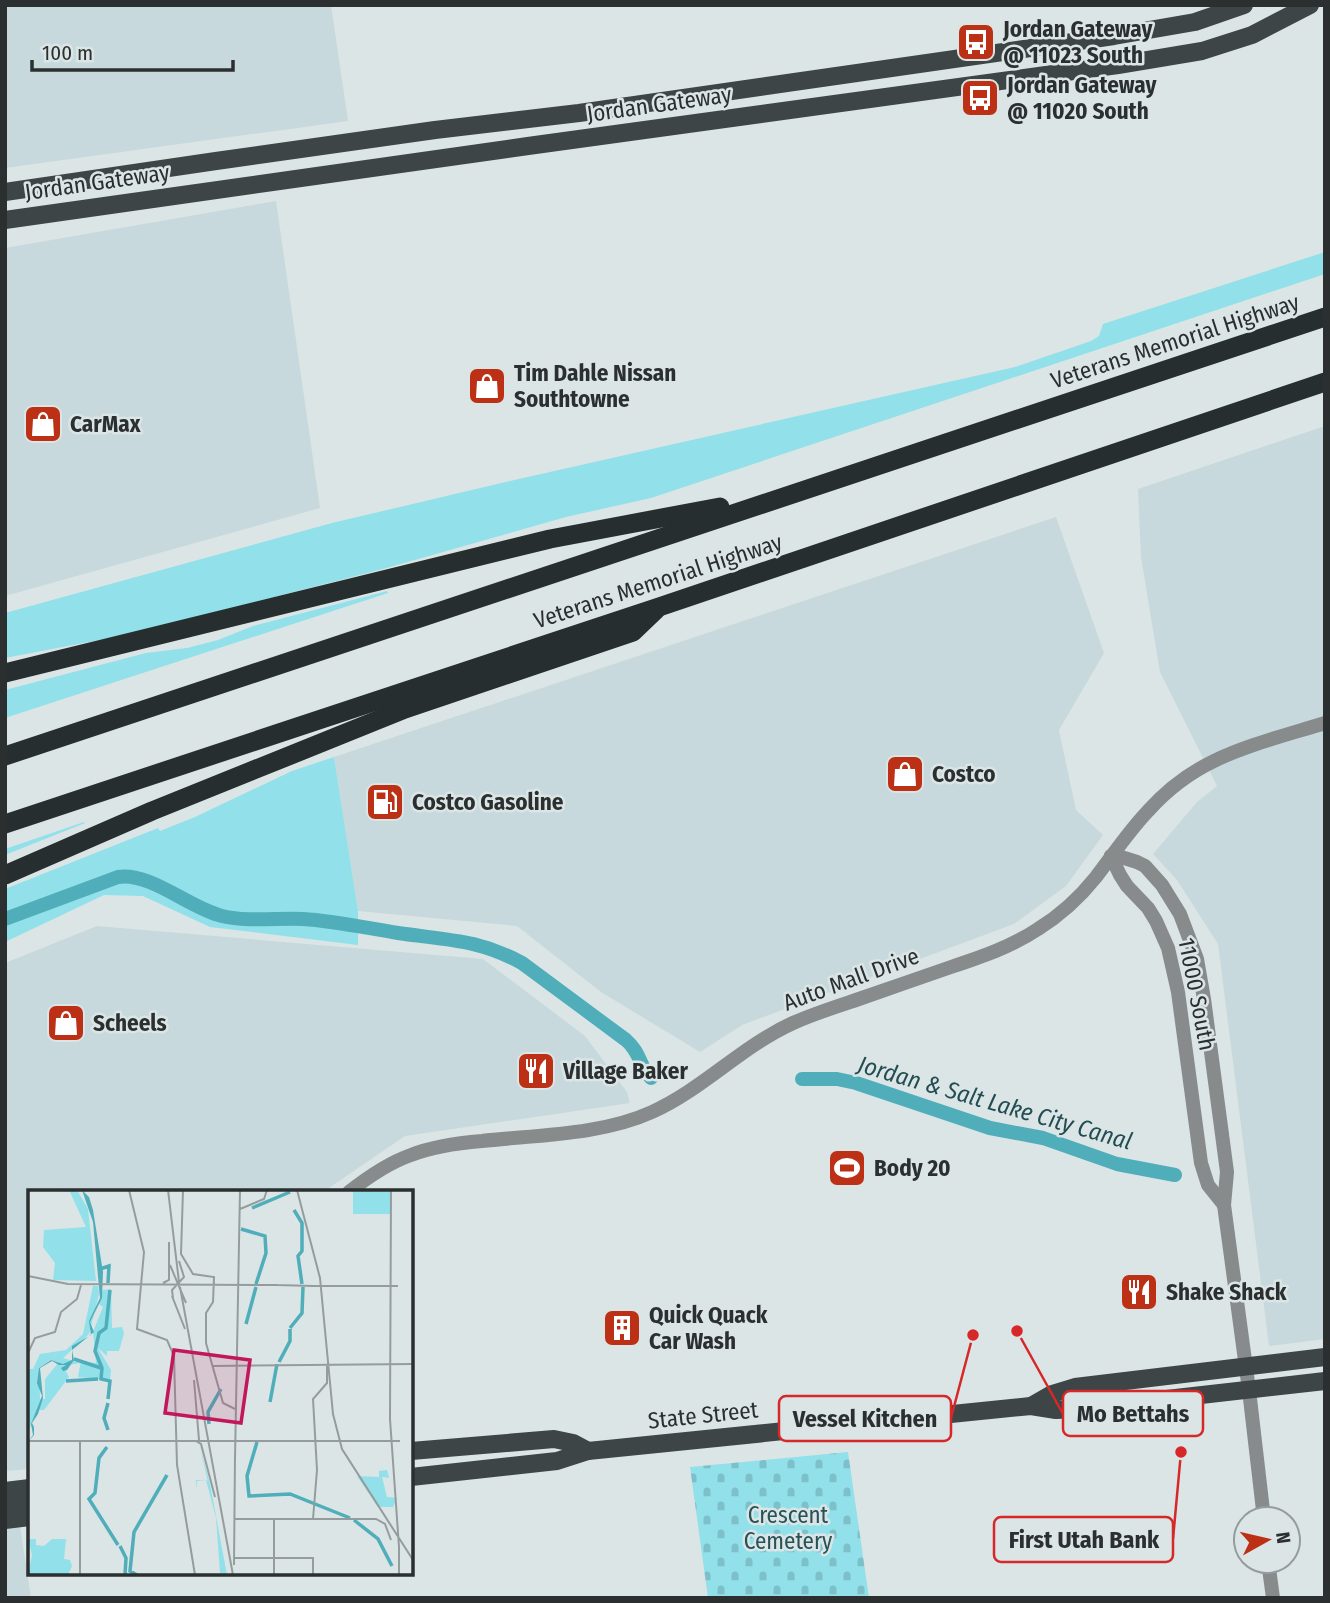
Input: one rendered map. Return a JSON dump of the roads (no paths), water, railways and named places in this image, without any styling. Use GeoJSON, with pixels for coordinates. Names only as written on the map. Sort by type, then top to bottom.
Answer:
{"type":"FeatureCollection","features":[{"type":"Feature","properties":{"kind":"highway","name":"Veterans Memorial Highway"},"geometry":{"type":"LineString","coordinates":[[5,756],[1325,317]]}},
{"type":"Feature","properties":{"kind":"highway","name":"Veterans Memorial Highway"},"geometry":{"type":"LineString","coordinates":[[5,824],[1325,382]]}},
{"type":"Feature","properties":{"kind":"highway"},"geometry":{"type":"LineString","coordinates":[[5,673],[550,539],[793,494]]}},
{"type":"Feature","properties":{"kind":"highway"},"geometry":{"type":"LineString","coordinates":[[5,875],[152,811],[405,709],[633,632],[659,607]]}},
{"type":"Feature","properties":{"kind":"main road","name":"Jordan Gateway"},"geometry":{"type":"LineString","coordinates":[[5,192],[1114,36],[1195,22],[1244,5]]}},
{"type":"Feature","properties":{"kind":"main road","name":"Jordan Gateway"},"geometry":{"type":"LineString","coordinates":[[5,220],[1118,65],[1202,51],[1252,35],[1310,5]]}},
{"type":"Feature","properties":{"kind":"main road"},"geometry":{"type":"LineString","coordinates":[[216,161],[221,190]]}},
{"type":"Feature","properties":{"kind":"main road","name":"State Street"},"geometry":{"type":"LineString","coordinates":[[1031,1406],[1052,1394],[1075,1387],[1325,1357]]}},
{"type":"Feature","properties":{"kind":"main road","name":"State Street"},"geometry":{"type":"LineString","coordinates":[[413,1476],[547,1462],[588,1451],[1031,1406],[1056,1410],[1078,1409],[1325,1381]]}},
{"type":"Feature","properties":{"kind":"main road","name":"State Street"},"geometry":{"type":"LineString","coordinates":[[413,1451],[554,1439],[573,1443],[588,1451]]}},
{"type":"Feature","properties":{"kind":"main road"},"geometry":{"type":"LineString","coordinates":[[5,1491],[28,1488]]}},
{"type":"Feature","properties":{"kind":"main road"},"geometry":{"type":"LineString","coordinates":[[5,1505],[28,1502]]}},
{"type":"Feature","properties":{"kind":"main road"},"geometry":{"type":"LineString","coordinates":[[5,1520],[28,1517]]}},
{"type":"Feature","properties":{"kind":"street","name":"Auto Mall Drive"},"geometry":{"type":"LineString","coordinates":[[352,1190],[387,1165],[429,1149],[622,1124],[679,1097],[758,1041],[796,1021],[973,960],[1017,942],[1039,929],[1076,899],[1149,810],[1193,773],[1235,752],[1325,723]]}},
{"type":"Feature","properties":{"kind":"street","name":"11000 South"},"geometry":{"type":"LineString","coordinates":[[1224,1205],[1208,1185],[1201,1163],[1178,992],[1168,948],[1156,921],[1127,886],[1111,856],[1121,856],[1145,866],[1172,899],[1192,944],[1203,989],[1227,1172],[1224,1205],[1250,1390],[1262,1505]]}},
{"type":"Feature","properties":{"kind":"street"},"geometry":{"type":"LineString","coordinates":[[1270,1575],[1273,1598]]}},
{"type":"Feature","properties":{"kind":"waterway","name":"Jordan & Salt Lake City Canal"},"geometry":{"type":"LineString","coordinates":[[5,919],[118,877],[131,877],[157,885],[209,912],[232,918],[315,920],[476,945],[522,963],[626,1040],[651,1078]]}},
{"type":"Feature","properties":{"kind":"waterway","name":"Jordan & Salt Lake City Canal"},"geometry":{"type":"LineString","coordinates":[[802,1079],[837,1079],[856,1083],[990,1128],[1043,1138],[1117,1164],[1175,1175]]}},
{"type":"Feature","properties":{"kind":"place","name":"Jordan Gateway @ 11023 South"},"geometry":{"type":"Point","coordinates":[976,42]}},
{"type":"Feature","properties":{"kind":"place","name":"Jordan Gateway @ 11020 South"},"geometry":{"type":"Point","coordinates":[980,98]}},
{"type":"Feature","properties":{"kind":"place","name":"Tim Dahle Nissan Southtowne"},"geometry":{"type":"Point","coordinates":[487,386]}},
{"type":"Feature","properties":{"kind":"place","name":"CarMax"},"geometry":{"type":"Point","coordinates":[43,424]}},
{"type":"Feature","properties":{"kind":"place","name":"Costco"},"geometry":{"type":"Point","coordinates":[905,774]}},
{"type":"Feature","properties":{"kind":"place","name":"Costco Gasoline"},"geometry":{"type":"Point","coordinates":[385,802]}},
{"type":"Feature","properties":{"kind":"place","name":"Scheels"},"geometry":{"type":"Point","coordinates":[66,1023]}},
{"type":"Feature","properties":{"kind":"place","name":"Village Baker"},"geometry":{"type":"Point","coordinates":[536,1071]}},
{"type":"Feature","properties":{"kind":"place","name":"Body 20"},"geometry":{"type":"Point","coordinates":[847,1168]}},
{"type":"Feature","properties":{"kind":"place","name":"Shake Shack"},"geometry":{"type":"Point","coordinates":[1139,1292]}},
{"type":"Feature","properties":{"kind":"place","name":"Quick Quack Car Wash"},"geometry":{"type":"Point","coordinates":[622,1328]}},
{"type":"Feature","properties":{"kind":"place","name":"Mo Bettahs"},"geometry":{"type":"Point","coordinates":[1017,1331]}},
{"type":"Feature","properties":{"kind":"place","name":"Vessel Kitchen"},"geometry":{"type":"Point","coordinates":[973,1335]}},
{"type":"Feature","properties":{"kind":"place","name":"First Utah Bank"},"geometry":{"type":"Point","coordinates":[1181,1452]}},
{"type":"Feature","properties":{"kind":"park label","name":"Crescent Cemetery"},"geometry":{"type":"Point","coordinates":[788,1528]}}]}
